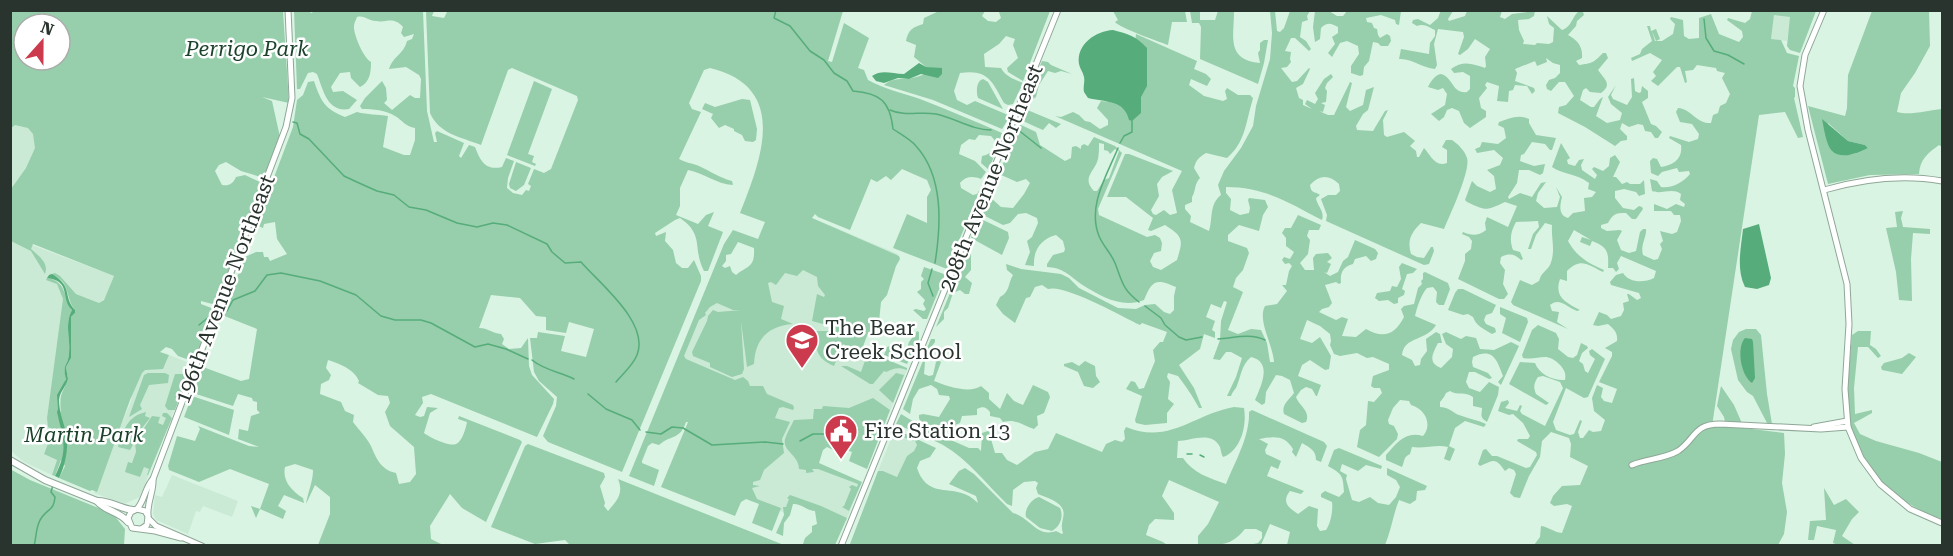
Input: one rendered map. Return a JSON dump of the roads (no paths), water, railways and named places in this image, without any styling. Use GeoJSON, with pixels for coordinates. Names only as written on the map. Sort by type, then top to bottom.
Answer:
{"type":"FeatureCollection","features":[{"type":"Feature","properties":{"kind":"main road"},"geometry":{"type":"LineString","coordinates":[[10,460],[45,480],[97,501],[101,500],[121,508],[135,509]]}},
{"type":"Feature","properties":{"kind":"main road"},"geometry":{"type":"LineString","coordinates":[[97,501],[99,505],[122,514],[128,522]]}},
{"type":"Feature","properties":{"kind":"street","name":"196th Avenue Northeast"},"geometry":{"type":"LineString","coordinates":[[135,509],[142,502],[149,483],[153,479],[286,128],[292,98],[288,10]]}},
{"type":"Feature","properties":{"kind":"street","name":"208th Avenue Northeast"},"geometry":{"type":"LineString","coordinates":[[841,546],[1058,10]]}},
{"type":"Feature","properties":{"kind":"street"},"geometry":{"type":"LineString","coordinates":[[1822,12],[1805,55],[1800,86],[1803,111],[1847,284],[1849,317],[1845,389],[1847,424],[1861,458],[1886,491],[1914,512],[1942,523]]}},
{"type":"Feature","properties":{"kind":"street"},"geometry":{"type":"LineString","coordinates":[[1824,190],[1875,179],[1912,178],[1942,181]]}},
{"type":"Feature","properties":{"kind":"street"},"geometry":{"type":"LineString","coordinates":[[1632,465],[1677,452],[1702,427],[1713,424],[1829,429],[1847,424]]}},
{"type":"Feature","properties":{"kind":"street","name":"196th Avenue Northeast"},"geometry":{"type":"LineString","coordinates":[[149,518],[148,504],[154,484],[153,479]]}},
{"type":"Feature","properties":{"kind":"street"},"geometry":{"type":"LineString","coordinates":[[181,538],[132,528],[128,522],[129,515],[135,509],[145,511],[156,526],[202,546]]}},
{"type":"Feature","properties":{"kind":"street"},"geometry":{"type":"LineString","coordinates":[[141,529],[147,525],[149,518]]}},
{"type":"Feature","properties":{"kind":"waterway"},"geometry":{"type":"LineString","coordinates":[[776,10],[774,18],[790,26],[810,51],[824,60],[834,73],[847,81],[853,91],[870,94],[882,100],[892,119],[893,129],[914,143],[925,158],[932,172],[938,202],[939,233],[935,263]]}},
{"type":"Feature","properties":{"kind":"waterway"},"geometry":{"type":"LineString","coordinates":[[1704,19],[1706,38],[1714,51],[1728,55],[1744,64]]}},
{"type":"Feature","properties":{"kind":"waterway"},"geometry":{"type":"LineString","coordinates":[[890,110],[901,113],[936,114],[977,128],[991,130]]}},
{"type":"Feature","properties":{"kind":"waterway"},"geometry":{"type":"LineString","coordinates":[[1120,143],[1124,136],[1132,132],[1132,121]]}},
{"type":"Feature","properties":{"kind":"waterway"},"geometry":{"type":"LineString","coordinates":[[293,122],[297,123],[300,134],[309,139],[344,176],[377,191],[394,195],[409,207],[426,210],[457,223],[477,227],[493,223],[507,225],[547,244],[552,252],[565,263],[581,262],[621,305],[636,330],[639,343],[637,355],[616,382]]}},
{"type":"Feature","properties":{"kind":"waterway"},"geometry":{"type":"LineString","coordinates":[[1017,129],[1041,148]]}},
{"type":"Feature","properties":{"kind":"waterway"},"geometry":{"type":"LineString","coordinates":[[1118,148],[1100,191],[1095,213],[1096,225],[1099,236],[1113,259],[1123,284],[1139,302]]}},
{"type":"Feature","properties":{"kind":"waterway"},"geometry":{"type":"LineString","coordinates":[[932,269],[928,283],[933,296]]}},
{"type":"Feature","properties":{"kind":"waterway"},"geometry":{"type":"LineString","coordinates":[[223,313],[227,311],[233,300],[255,291],[267,275],[281,273],[320,281],[356,295],[381,316],[395,320],[421,320],[475,347],[488,344],[528,359]]}},
{"type":"Feature","properties":{"kind":"waterway"},"geometry":{"type":"LineString","coordinates":[[1145,306],[1161,318],[1165,325],[1179,337],[1186,340],[1202,337]]}},
{"type":"Feature","properties":{"kind":"waterway"},"geometry":{"type":"LineString","coordinates":[[199,325],[210,316]]}},
{"type":"Feature","properties":{"kind":"waterway"},"geometry":{"type":"LineString","coordinates":[[1218,339],[1248,336],[1265,340]]}},
{"type":"Feature","properties":{"kind":"waterway"},"geometry":{"type":"LineString","coordinates":[[532,360],[574,379]]}},
{"type":"Feature","properties":{"kind":"waterway"},"geometry":{"type":"LineString","coordinates":[[588,394],[606,409],[632,420],[640,430]]}},
{"type":"Feature","properties":{"kind":"waterway"},"geometry":{"type":"LineString","coordinates":[[646,432],[661,434],[672,427],[683,428],[712,445],[765,442],[783,444]]}},
{"type":"Feature","properties":{"kind":"waterway"},"geometry":{"type":"LineString","coordinates":[[800,441],[813,434],[824,434],[832,429],[845,433],[858,430]]}},
{"type":"Feature","properties":{"kind":"waterway"},"geometry":{"type":"LineString","coordinates":[[1187,454],[1192,454]]}},
{"type":"Feature","properties":{"kind":"waterway"},"geometry":{"type":"LineString","coordinates":[[1200,455],[1204,457]]}},
{"type":"Feature","properties":{"kind":"waterway"},"geometry":{"type":"LineString","coordinates":[[34,546],[40,520],[54,504],[55,497],[51,492],[53,485]]}},
{"type":"Feature","properties":{"kind":"place","name":"The Bear Creek School"},"geometry":{"type":"Point","coordinates":[802,369]}},
{"type":"Feature","properties":{"kind":"place","name":"Fire Station 13"},"geometry":{"type":"Point","coordinates":[841,460]}},
{"type":"Feature","properties":{"kind":"park label","name":"Perrigo Park"},"geometry":{"type":"Point","coordinates":[247,49]}},
{"type":"Feature","properties":{"kind":"park label","name":"Martin Park"},"geometry":{"type":"Point","coordinates":[84,435]}}]}
